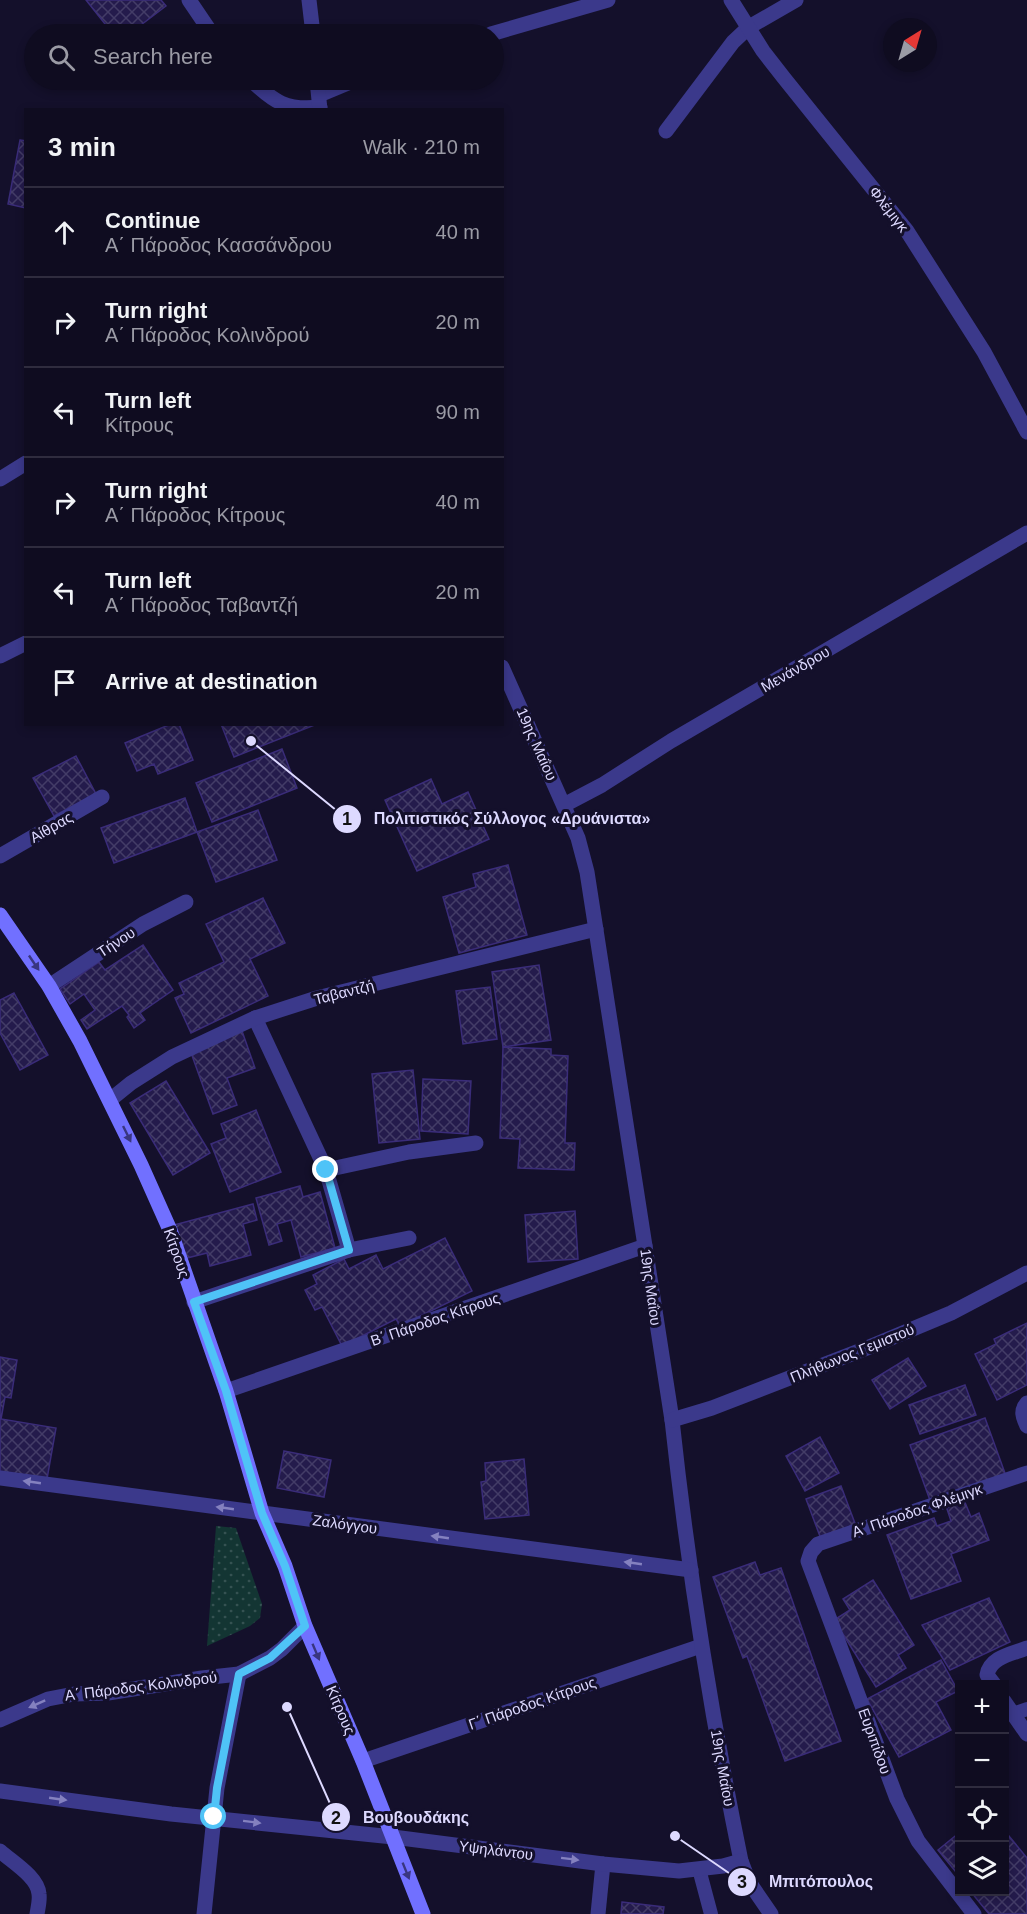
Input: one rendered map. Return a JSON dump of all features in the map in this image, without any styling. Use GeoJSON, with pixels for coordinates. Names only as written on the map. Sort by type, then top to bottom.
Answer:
{"type":"FeatureCollection","features":[{"type":"Feature","properties":{"kind":"main road","name":"Κίτρους"},"geometry":{"type":"LineString","coordinates":[[0,915],[49,986],[110,1100],[170,1230],[226,1391],[262,1513],[285,1566],[305,1626],[363,1761],[423,1914]]}},
{"type":"Feature","properties":{"kind":"street"},"geometry":{"type":"LineString","coordinates":[[189,0],[205,24]]}},
{"type":"Feature","properties":{"kind":"street"},"geometry":{"type":"LineString","coordinates":[[309,0],[312,24]]}},
{"type":"Feature","properties":{"kind":"street"},"geometry":{"type":"LineString","coordinates":[[504,30],[608,0]]}},
{"type":"Feature","properties":{"kind":"street","name":"Φλέμιγκ"},"geometry":{"type":"LineString","coordinates":[[731,0],[784,78],[907,231],[984,352],[1027,432]]}},
{"type":"Feature","properties":{"kind":"street"},"geometry":{"type":"LineString","coordinates":[[666,131],[733,42],[749,27],[796,0]]}},
{"type":"Feature","properties":{"kind":"street"},"geometry":{"type":"LineString","coordinates":[[263,90],[279,103],[297,108]]}},
{"type":"Feature","properties":{"kind":"street"},"geometry":{"type":"LineString","coordinates":[[303,108],[335,90]]}},
{"type":"Feature","properties":{"kind":"street"},"geometry":{"type":"LineString","coordinates":[[0,479],[24,464]]}},
{"type":"Feature","properties":{"kind":"street","name":"Μενάνδρου"},"geometry":{"type":"LineString","coordinates":[[564,805],[602,785],[671,741],[1027,532]]}},
{"type":"Feature","properties":{"kind":"street"},"geometry":{"type":"LineString","coordinates":[[0,656],[24,644]]}},
{"type":"Feature","properties":{"kind":"street","name":"19ης Μαΐου"},"geometry":{"type":"LineString","coordinates":[[504,671],[578,838],[587,872],[672,1420],[680,1501],[701,1646],[741,1861],[749,1882],[771,1914]]}},
{"type":"Feature","properties":{"kind":"street","name":"Αίθρας"},"geometry":{"type":"LineString","coordinates":[[0,856],[102,797]]}},
{"type":"Feature","properties":{"kind":"street","name":"Τήνου"},"geometry":{"type":"LineString","coordinates":[[49,986],[143,924],[186,902]]}},
{"type":"Feature","properties":{"kind":"street","name":"Ταβαντζή"},"geometry":{"type":"LineString","coordinates":[[110,1100],[131,1083],[172,1058],[255,1018],[317,998],[596,929]]}},
{"type":"Feature","properties":{"kind":"street"},"geometry":{"type":"LineString","coordinates":[[255,1018],[326,1170],[349,1250]]}},
{"type":"Feature","properties":{"kind":"street"},"geometry":{"type":"LineString","coordinates":[[326,1170],[409,1152],[476,1143]]}},
{"type":"Feature","properties":{"kind":"street"},"geometry":{"type":"LineString","coordinates":[[194,1302],[349,1250],[409,1238]]}},
{"type":"Feature","properties":{"kind":"street","name":"Β΄ Πάροδος Κίτρους"},"geometry":{"type":"LineString","coordinates":[[226,1391],[645,1246]]}},
{"type":"Feature","properties":{"kind":"street","name":"Πλήθωνος Γεμιστού"},"geometry":{"type":"LineString","coordinates":[[672,1420],[711,1408],[867,1348],[951,1312],[1027,1273]]}},
{"type":"Feature","properties":{"kind":"street"},"geometry":{"type":"LineString","coordinates":[[1027,1403],[1022,1413],[1027,1426]]}},
{"type":"Feature","properties":{"kind":"street","name":"Α΄ Πάροδος Φλέμιγκ"},"geometry":{"type":"LineString","coordinates":[[811,1552],[818,1544],[1027,1473]]}},
{"type":"Feature","properties":{"kind":"street","name":"Ζαλόγγου"},"geometry":{"type":"LineString","coordinates":[[0,1478],[691,1570]]}},
{"type":"Feature","properties":{"kind":"street","name":"Ευριπίδου"},"geometry":{"type":"LineString","coordinates":[[811,1552],[808,1560],[897,1799],[918,1841],[974,1914]]}},
{"type":"Feature","properties":{"kind":"street","name":"Α΄ Πάροδος Κολινδρού"},"geometry":{"type":"LineString","coordinates":[[0,1720],[48,1699],[74,1694],[108,1693],[239,1674],[270,1658],[305,1626]]}},
{"type":"Feature","properties":{"kind":"street","name":"Γ΄ Πάροδος Κίτρους"},"geometry":{"type":"LineString","coordinates":[[363,1761],[701,1646]]}},
{"type":"Feature","properties":{"kind":"street"},"geometry":{"type":"LineString","coordinates":[[991,1680],[987,1675],[988,1667],[996,1660],[1027,1648]]}},
{"type":"Feature","properties":{"kind":"street"},"geometry":{"type":"LineString","coordinates":[[204,1914],[217,1788],[239,1674]]}},
{"type":"Feature","properties":{"kind":"street"},"geometry":{"type":"LineString","coordinates":[[1020,1711],[1027,1734]]}},
{"type":"Feature","properties":{"kind":"street","name":"Υψηλάντου"},"geometry":{"type":"LineString","coordinates":[[0,1791],[171,1814],[214,1817],[603,1864],[679,1871],[723,1866],[741,1861]]}},
{"type":"Feature","properties":{"kind":"street"},"geometry":{"type":"LineString","coordinates":[[0,1851],[32,1878],[37,1886],[39,1894],[37,1914]]}},
{"type":"Feature","properties":{"kind":"street"},"geometry":{"type":"LineString","coordinates":[[598,1914],[603,1864]]}},
{"type":"Feature","properties":{"kind":"lane"},"geometry":{"type":"LineString","coordinates":[[699,1869],[711,1914]]}},
{"type":"Feature","properties":{"kind":"green space"},"geometry":{"type":"Polygon","coordinates":[[[216,1526],[236,1528],[262,1604],[260,1618],[250,1626],[207,1646],[216,1526]]]}},
{"type":"Feature","properties":{"kind":"building"},"geometry":{"type":"Polygon","coordinates":[[[86,0],[161,0],[166,6],[142,24],[105,24],[86,0]]]}},
{"type":"Feature","properties":{"kind":"building"},"geometry":{"type":"Polygon","coordinates":[[[20,140],[24,141],[24,208],[8,204],[20,140]]]}},
{"type":"Feature","properties":{"kind":"building"},"geometry":{"type":"Polygon","coordinates":[[[166,726],[180,726],[193,760],[158,774],[154,764],[137,771],[125,743],[166,726]]]}},
{"type":"Feature","properties":{"kind":"building"},"geometry":{"type":"Polygon","coordinates":[[[222,726],[312,726],[234,757],[222,726]]]}},
{"type":"Feature","properties":{"kind":"building"},"geometry":{"type":"Polygon","coordinates":[[[282,749],[297,788],[212,822],[196,783],[282,749]]]}},
{"type":"Feature","properties":{"kind":"building"},"geometry":{"type":"Polygon","coordinates":[[[76,756],[96,794],[54,816],[33,778],[76,756]]]}},
{"type":"Feature","properties":{"kind":"building"},"geometry":{"type":"Polygon","coordinates":[[[431,779],[442,804],[468,792],[489,839],[417,871],[385,800],[431,779]]]}},
{"type":"Feature","properties":{"kind":"building"},"geometry":{"type":"Polygon","coordinates":[[[185,798],[197,832],[114,863],[101,828],[185,798]]]}},
{"type":"Feature","properties":{"kind":"building"},"geometry":{"type":"Polygon","coordinates":[[[258,810],[277,860],[216,882],[197,832],[258,810]]]}},
{"type":"Feature","properties":{"kind":"building"},"geometry":{"type":"Polygon","coordinates":[[[508,865],[527,935],[459,953],[443,897],[476,887],[473,874],[508,865]]]}},
{"type":"Feature","properties":{"kind":"building"},"geometry":{"type":"Polygon","coordinates":[[[263,898],[285,943],[250,959],[268,996],[191,1033],[175,998],[184,994],[179,983],[224,962],[206,924],[263,898]]]}},
{"type":"Feature","properties":{"kind":"building"},"geometry":{"type":"Polygon","coordinates":[[[143,945],[173,990],[140,1013],[145,1020],[134,1028],[127,1017],[129,1015],[122,1006],[87,1029],[81,1020],[95,1010],[84,994],[70,1004],[60,989],[99,962],[105,970],[143,945]]]}},
{"type":"Feature","properties":{"kind":"building"},"geometry":{"type":"Polygon","coordinates":[[[539,965],[551,1040],[503,1047],[492,972],[539,965]]]}},
{"type":"Feature","properties":{"kind":"building"},"geometry":{"type":"Polygon","coordinates":[[[490,987],[497,1039],[463,1044],[456,991],[490,987]]]}},
{"type":"Feature","properties":{"kind":"building"},"geometry":{"type":"Polygon","coordinates":[[[14,993],[48,1055],[20,1070],[0,1033],[0,1000],[14,993]]]}},
{"type":"Feature","properties":{"kind":"building"},"geometry":{"type":"Polygon","coordinates":[[[242,1031],[255,1068],[227,1078],[237,1105],[213,1114],[190,1050],[242,1031]]]}},
{"type":"Feature","properties":{"kind":"building"},"geometry":{"type":"Polygon","coordinates":[[[503,1047],[551,1049],[551,1055],[568,1056],[565,1143],[575,1143],[574,1170],[518,1168],[520,1139],[500,1138],[503,1047]]]}},
{"type":"Feature","properties":{"kind":"building"},"geometry":{"type":"Polygon","coordinates":[[[413,1070],[420,1139],[379,1143],[372,1074],[413,1070]]]}},
{"type":"Feature","properties":{"kind":"building"},"geometry":{"type":"Polygon","coordinates":[[[423,1079],[471,1081],[468,1134],[421,1131],[423,1079]]]}},
{"type":"Feature","properties":{"kind":"building"},"geometry":{"type":"Polygon","coordinates":[[[166,1081],[210,1153],[173,1175],[130,1103],[166,1081]]]}},
{"type":"Feature","properties":{"kind":"building"},"geometry":{"type":"Polygon","coordinates":[[[256,1110],[281,1172],[230,1192],[211,1144],[226,1138],[221,1124],[256,1110]]]}},
{"type":"Feature","properties":{"kind":"building"},"geometry":{"type":"Polygon","coordinates":[[[300,1186],[303,1197],[320,1192],[335,1248],[301,1257],[291,1220],[277,1224],[282,1241],[269,1245],[256,1198],[300,1186]]]}},
{"type":"Feature","properties":{"kind":"building"},"geometry":{"type":"Polygon","coordinates":[[[253,1204],[257,1220],[243,1224],[251,1255],[210,1266],[207,1253],[183,1259],[174,1225],[253,1204]]]}},
{"type":"Feature","properties":{"kind":"building"},"geometry":{"type":"Polygon","coordinates":[[[575,1211],[578,1259],[528,1262],[525,1215],[575,1211]]]}},
{"type":"Feature","properties":{"kind":"building"},"geometry":{"type":"Polygon","coordinates":[[[445,1238],[472,1291],[400,1326],[396,1319],[342,1346],[322,1307],[315,1310],[305,1290],[317,1284],[313,1275],[344,1259],[349,1269],[376,1255],[383,1269],[445,1238]]]}},
{"type":"Feature","properties":{"kind":"building"},"geometry":{"type":"Polygon","coordinates":[[[1027,1323],[1027,1385],[997,1400],[975,1354],[996,1344],[994,1339],[1027,1323]]]}},
{"type":"Feature","properties":{"kind":"building"},"geometry":{"type":"Polygon","coordinates":[[[0,1357],[17,1360],[11,1398],[5,1397],[1,1419],[56,1428],[47,1479],[0,1472],[0,1357]]]}},
{"type":"Feature","properties":{"kind":"building"},"geometry":{"type":"Polygon","coordinates":[[[908,1358],[926,1386],[890,1409],[872,1380],[908,1358]]]}},
{"type":"Feature","properties":{"kind":"building"},"geometry":{"type":"Polygon","coordinates":[[[965,1385],[976,1415],[920,1434],[909,1405],[965,1385]]]}},
{"type":"Feature","properties":{"kind":"building"},"geometry":{"type":"Polygon","coordinates":[[[985,1418],[1006,1476],[931,1503],[910,1445],[985,1418]]]}},
{"type":"Feature","properties":{"kind":"building"},"geometry":{"type":"Polygon","coordinates":[[[820,1437],[839,1473],[805,1491],[786,1456],[820,1437]]]}},
{"type":"Feature","properties":{"kind":"building"},"geometry":{"type":"Polygon","coordinates":[[[284,1451],[331,1460],[324,1497],[277,1488],[284,1451]]]}},
{"type":"Feature","properties":{"kind":"building"},"geometry":{"type":"Polygon","coordinates":[[[524,1459],[529,1515],[485,1519],[481,1482],[486,1481],[485,1463],[524,1459]]]}},
{"type":"Feature","properties":{"kind":"building"},"geometry":{"type":"Polygon","coordinates":[[[841,1486],[856,1526],[821,1539],[806,1499],[841,1486]]]}},
{"type":"Feature","properties":{"kind":"building"},"geometry":{"type":"Polygon","coordinates":[[[964,1500],[971,1517],[979,1513],[989,1540],[951,1554],[961,1581],[911,1599],[887,1535],[934,1518],[937,1526],[951,1521],[946,1506],[964,1500]]]}},
{"type":"Feature","properties":{"kind":"building"},"geometry":{"type":"Polygon","coordinates":[[[755,1562],[760,1575],[781,1568],[841,1741],[785,1761],[747,1656],[743,1658],[713,1577],[755,1562]]]}},
{"type":"Feature","properties":{"kind":"building"},"geometry":{"type":"Polygon","coordinates":[[[873,1580],[914,1645],[898,1655],[906,1668],[876,1687],[834,1620],[850,1610],[843,1599],[873,1580]]]}},
{"type":"Feature","properties":{"kind":"building"},"geometry":{"type":"Polygon","coordinates":[[[989,1598],[1010,1642],[950,1670],[922,1625],[989,1598]]]}},
{"type":"Feature","properties":{"kind":"building"},"geometry":{"type":"Polygon","coordinates":[[[941,1660],[955,1686],[955,1692],[936,1702],[951,1730],[899,1757],[867,1699],[941,1660]]]}},
{"type":"Feature","properties":{"kind":"building"},"geometry":{"type":"Polygon","coordinates":[[[955,1836],[955,1871],[938,1850],[955,1836]]]}},
{"type":"Feature","properties":{"kind":"building"},"geometry":{"type":"Polygon","coordinates":[[[1009,1836],[1027,1858],[1027,1914],[989,1914],[974,1896],[1009,1896],[1009,1836]]]}},
{"type":"Feature","properties":{"kind":"building"},"geometry":{"type":"Polygon","coordinates":[[[622,1902],[664,1907],[663,1914],[621,1914],[622,1902]]]}},
{"type":"Feature","properties":{"kind":"place","name":"Πολιτιστικός Σύλλογος «Δρυάνιστα»"},"geometry":{"type":"Point","coordinates":[251,741]}},
{"type":"Feature","properties":{"kind":"place","name":"Βουβουδάκης"},"geometry":{"type":"Point","coordinates":[287,1707]}},
{"type":"Feature","properties":{"kind":"place","name":"Μπιτόπουλος"},"geometry":{"type":"Point","coordinates":[675,1836]}},
{"type":"Feature","properties":{"kind":"route"},"geometry":{"type":"LineString","coordinates":[[214,1817],[217,1788],[239,1674],[270,1658],[305,1626],[285,1566],[262,1513],[226,1391],[194,1302],[349,1250],[326,1170]]}}]}
